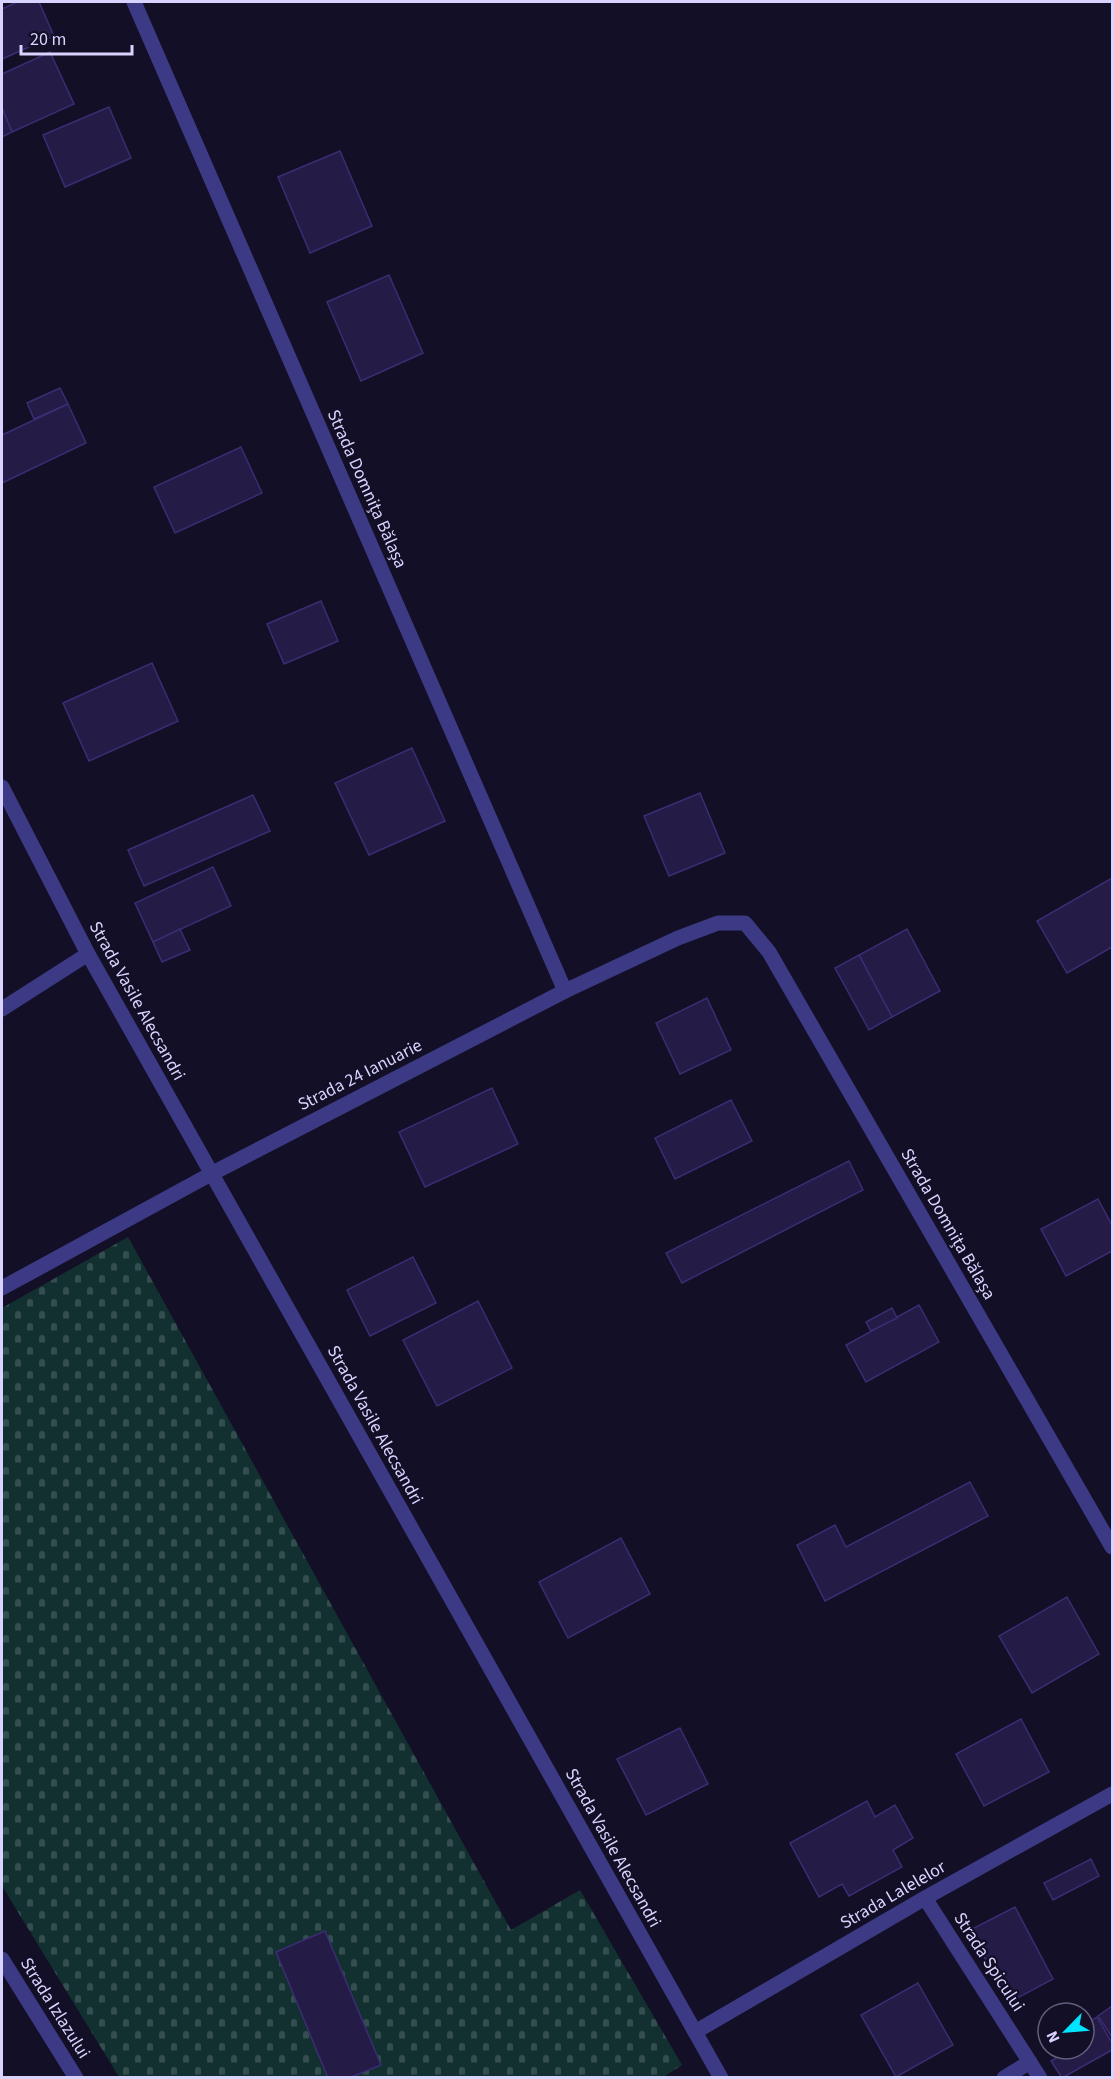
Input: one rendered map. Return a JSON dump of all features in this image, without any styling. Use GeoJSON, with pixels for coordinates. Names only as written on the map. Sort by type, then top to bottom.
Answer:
{"type":"FeatureCollection","features":[{"type":"Feature","properties":{"kind":"street","name":"Strada Domnița Bălașa"},"geometry":{"type":"LineString","coordinates":[[134,2],[565,991]]}},
{"type":"Feature","properties":{"kind":"street","name":"Strada Vasile Alecsandri"},"geometry":{"type":"LineString","coordinates":[[2,787],[88,954],[721,2078]]}},
{"type":"Feature","properties":{"kind":"street","name":"Strada 24 Ianuarie"},"geometry":{"type":"LineString","coordinates":[[2,1288],[211,1174],[565,991],[718,923],[746,923]]}},
{"type":"Feature","properties":{"kind":"street","name":"Strada Domnița Bălașa"},"geometry":{"type":"LineString","coordinates":[[746,923],[775,962],[1113,1547]]}},
{"type":"Feature","properties":{"kind":"street"},"geometry":{"type":"LineString","coordinates":[[2,1008],[88,954]]}},
{"type":"Feature","properties":{"kind":"street","name":"Strada Lalelelor"},"geometry":{"type":"LineString","coordinates":[[695,2032],[925,1898],[1113,1794]]}},
{"type":"Feature","properties":{"kind":"street","name":"Strada Spicului"},"geometry":{"type":"LineString","coordinates":[[925,1898],[1040,2078]]}},
{"type":"Feature","properties":{"kind":"street","name":"Strada Izlazului"},"geometry":{"type":"LineString","coordinates":[[2,1959],[76,2078]]}},
{"type":"Feature","properties":{"kind":"street"},"geometry":{"type":"LineString","coordinates":[[1004,2078],[1030,2062]]}},
{"type":"Feature","properties":{"kind":"green space"},"geometry":{"type":"Polygon","coordinates":[[[128,1237],[511,1930],[580,1890],[682,2065],[662,2078],[119,2077],[2,1886],[2,1308],[128,1237]]]}},
{"type":"Feature","properties":{"kind":"building"},"geometry":{"type":"Polygon","coordinates":[[[17,2],[39,2],[54,36],[2,59],[2,9],[17,2]]]}},
{"type":"Feature","properties":{"kind":"building"},"geometry":{"type":"Polygon","coordinates":[[[50,52],[74,104],[12,132],[2,108],[2,74],[50,52]]]}},
{"type":"Feature","properties":{"kind":"building"},"geometry":{"type":"Polygon","coordinates":[[[109,107],[131,158],[65,187],[43,135],[109,107]]]}},
{"type":"Feature","properties":{"kind":"building"},"geometry":{"type":"Polygon","coordinates":[[[2,108],[12,132],[2,137],[2,108]]]}},
{"type":"Feature","properties":{"kind":"building"},"geometry":{"type":"Polygon","coordinates":[[[340,151],[372,226],[310,253],[278,177],[340,151]]]}},
{"type":"Feature","properties":{"kind":"building"},"geometry":{"type":"Polygon","coordinates":[[[389,275],[423,353],[361,381],[327,302],[389,275]]]}},
{"type":"Feature","properties":{"kind":"building"},"geometry":{"type":"Polygon","coordinates":[[[60,388],[68,404],[34,419],[27,403],[60,388]]]}},
{"type":"Feature","properties":{"kind":"building"},"geometry":{"type":"Polygon","coordinates":[[[68,404],[86,443],[2,483],[2,435],[68,404]]]}},
{"type":"Feature","properties":{"kind":"building"},"geometry":{"type":"Polygon","coordinates":[[[241,447],[262,493],[175,533],[154,487],[241,447]]]}},
{"type":"Feature","properties":{"kind":"building"},"geometry":{"type":"Polygon","coordinates":[[[321,601],[338,641],[284,664],[267,624],[321,601]]]}},
{"type":"Feature","properties":{"kind":"building"},"geometry":{"type":"Polygon","coordinates":[[[152,663],[178,721],[89,761],[63,703],[152,663]]]}},
{"type":"Feature","properties":{"kind":"building"},"geometry":{"type":"Polygon","coordinates":[[[412,748],[445,821],[369,855],[335,783],[412,748]]]}},
{"type":"Feature","properties":{"kind":"building"},"geometry":{"type":"Polygon","coordinates":[[[700,793],[725,853],[669,876],[644,816],[700,793]]]}},
{"type":"Feature","properties":{"kind":"building"},"geometry":{"type":"Polygon","coordinates":[[[253,795],[270,831],[144,886],[128,850],[253,795]]]}},
{"type":"Feature","properties":{"kind":"building"},"geometry":{"type":"Polygon","coordinates":[[[213,867],[231,906],[153,942],[135,903],[213,867]]]}},
{"type":"Feature","properties":{"kind":"building"},"geometry":{"type":"Polygon","coordinates":[[[1112,878],[1112,947],[1067,973],[1037,921],[1112,878]]]}},
{"type":"Feature","properties":{"kind":"building"},"geometry":{"type":"Polygon","coordinates":[[[180,929],[190,950],[162,962],[153,942],[180,929]]]}},
{"type":"Feature","properties":{"kind":"building"},"geometry":{"type":"Polygon","coordinates":[[[907,929],[940,991],[892,1017],[859,955],[907,929]]]}},
{"type":"Feature","properties":{"kind":"building"},"geometry":{"type":"Polygon","coordinates":[[[859,955],[892,1017],[869,1030],[835,968],[859,955]]]}},
{"type":"Feature","properties":{"kind":"building"},"geometry":{"type":"Polygon","coordinates":[[[707,998],[731,1050],[680,1074],[656,1023],[707,998]]]}},
{"type":"Feature","properties":{"kind":"building"},"geometry":{"type":"Polygon","coordinates":[[[492,1088],[518,1144],[425,1187],[399,1132],[492,1088]]]}},
{"type":"Feature","properties":{"kind":"building"},"geometry":{"type":"Polygon","coordinates":[[[731,1100],[752,1141],[675,1179],[655,1138],[731,1100]]]}},
{"type":"Feature","properties":{"kind":"building"},"geometry":{"type":"Polygon","coordinates":[[[849,1161],[863,1190],[682,1283],[666,1253],[849,1161]]]}},
{"type":"Feature","properties":{"kind":"building"},"geometry":{"type":"Polygon","coordinates":[[[1098,1199],[1112,1225],[1112,1251],[1066,1276],[1041,1229],[1098,1199]]]}},
{"type":"Feature","properties":{"kind":"building"},"geometry":{"type":"Polygon","coordinates":[[[413,1257],[436,1303],[370,1336],[347,1290],[413,1257]]]}},
{"type":"Feature","properties":{"kind":"building"},"geometry":{"type":"Polygon","coordinates":[[[478,1301],[512,1368],[437,1406],[403,1340],[478,1301]]]}},
{"type":"Feature","properties":{"kind":"building"},"geometry":{"type":"Polygon","coordinates":[[[919,1305],[939,1342],[866,1382],[846,1345],[919,1305]]]}},
{"type":"Feature","properties":{"kind":"building"},"geometry":{"type":"Polygon","coordinates":[[[892,1308],[897,1318],[871,1331],[866,1322],[892,1308]]]}},
{"type":"Feature","properties":{"kind":"building"},"geometry":{"type":"Polygon","coordinates":[[[970,1482],[988,1516],[825,1601],[797,1545],[835,1525],[846,1547],[970,1482]]]}},
{"type":"Feature","properties":{"kind":"building"},"geometry":{"type":"Polygon","coordinates":[[[621,1538],[650,1594],[568,1638],[539,1582],[621,1538]]]}},
{"type":"Feature","properties":{"kind":"building"},"geometry":{"type":"Polygon","coordinates":[[[1067,1597],[1099,1654],[1032,1693],[999,1636],[1067,1597]]]}},
{"type":"Feature","properties":{"kind":"building"},"geometry":{"type":"Polygon","coordinates":[[[1021,1719],[1049,1772],[984,1806],[956,1754],[1021,1719]]]}},
{"type":"Feature","properties":{"kind":"building"},"geometry":{"type":"Polygon","coordinates":[[[680,1728],[708,1784],[646,1815],[617,1759],[680,1728]]]}},
{"type":"Feature","properties":{"kind":"building"},"geometry":{"type":"Polygon","coordinates":[[[867,1801],[875,1817],[895,1805],[913,1838],[893,1850],[902,1867],[849,1896],[842,1884],[819,1897],[790,1843],[867,1801]]]}},
{"type":"Feature","properties":{"kind":"building"},"geometry":{"type":"Polygon","coordinates":[[[1091,1859],[1099,1876],[1053,1900],[1044,1883],[1091,1859]]]}},
{"type":"Feature","properties":{"kind":"building"},"geometry":{"type":"Polygon","coordinates":[[[1015,1907],[1053,1979],[1008,2003],[970,1930],[1015,1907]]]}},
{"type":"Feature","properties":{"kind":"building"},"geometry":{"type":"Polygon","coordinates":[[[325,1931],[381,2065],[349,2078],[328,2078],[276,1952],[325,1931]]]}},
{"type":"Feature","properties":{"kind":"building"},"geometry":{"type":"Polygon","coordinates":[[[918,1983],[953,2045],[896,2077],[861,2015],[918,1983]]]}},
{"type":"Feature","properties":{"kind":"building"},"geometry":{"type":"Polygon","coordinates":[[[1112,2006],[1112,2037],[1098,2016],[1112,2006]]]}},
{"type":"Feature","properties":{"kind":"building"},"geometry":{"type":"Polygon","coordinates":[[[1096,2018],[1112,2043],[1112,2050],[1096,2059],[1096,2018]]]}},
{"type":"Feature","properties":{"kind":"building"},"geometry":{"type":"Polygon","coordinates":[[[1051,2061],[1092,2061],[1062,2078],[1051,2061]]]}}]}
